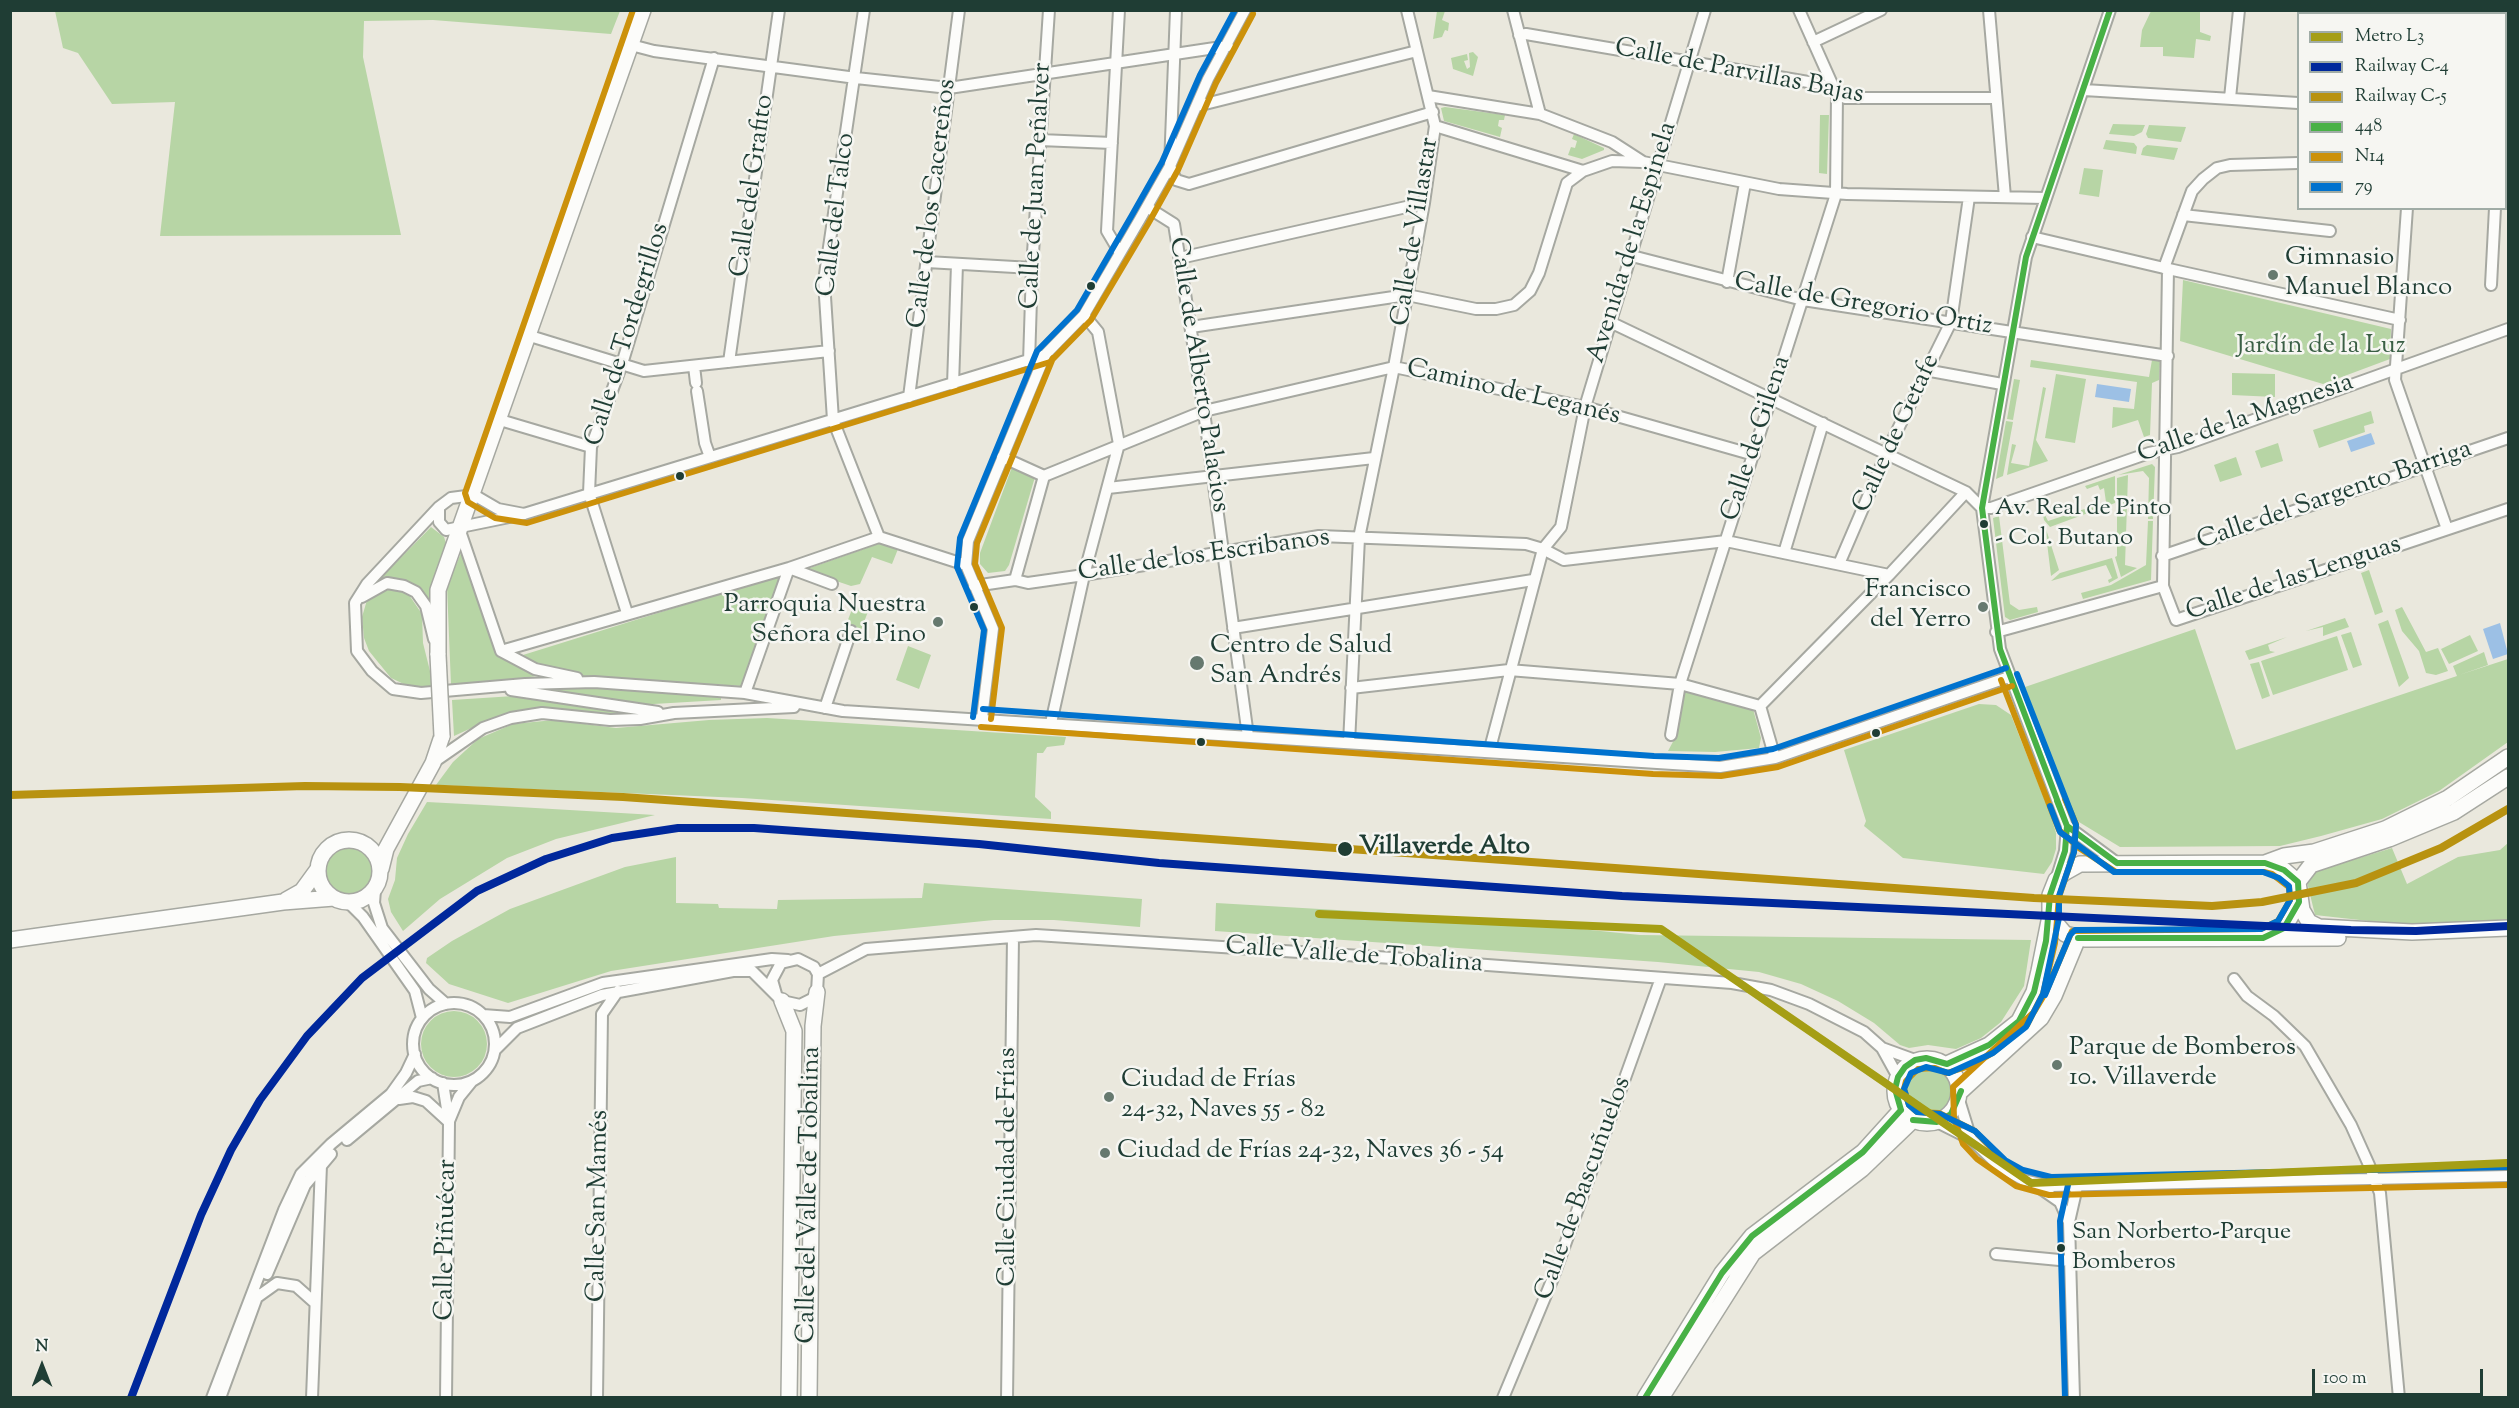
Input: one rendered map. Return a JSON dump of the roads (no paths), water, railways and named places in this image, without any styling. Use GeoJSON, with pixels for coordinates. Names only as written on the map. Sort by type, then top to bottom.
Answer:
{"type":"FeatureCollection","features":[{"type":"Feature","properties":{"kind":"main road"},"geometry":{"type":"LineString","coordinates":[[10,940],[283,902],[363,899],[375,890],[386,849],[433,763],[442,736],[438,590],[474,495],[643,10]]}},
{"type":"Feature","properties":{"kind":"main road"},"geometry":{"type":"LineString","coordinates":[[1947,1064],[1989,1045],[2019,1021],[2034,992],[2050,916],[2050,895],[2056,880],[2080,864],[2265,863],[2387,834],[2448,798],[2508,757]]}},
{"type":"Feature","properties":{"kind":"main road"},"geometry":{"type":"LineString","coordinates":[[2508,777],[2454,812],[2387,834],[2311,865],[2298,882],[2299,902],[2309,922],[2327,929],[2412,932],[2508,928]]}},
{"type":"Feature","properties":{"kind":"main road"},"geometry":{"type":"LineString","coordinates":[[283,902],[302,891],[318,869],[326,850],[335,843],[345,840],[366,844],[377,840],[400,821]]}},
{"type":"Feature","properties":{"kind":"main road"},"geometry":{"type":"LineString","coordinates":[[366,844],[379,860],[381,869]]}},
{"type":"Feature","properties":{"kind":"main road"},"geometry":{"type":"LineString","coordinates":[[2265,863],[2284,870],[2298,882]]}},
{"type":"Feature","properties":{"kind":"main road"},"geometry":{"type":"LineString","coordinates":[[318,869],[322,886],[341,900]]}},
{"type":"Feature","properties":{"kind":"main road"},"geometry":{"type":"LineString","coordinates":[[2263,938],[2284,928],[2299,902]]}},
{"type":"Feature","properties":{"kind":"main road"},"geometry":{"type":"LineString","coordinates":[[2050,916],[2065,934],[2078,938],[2419,940],[2508,935]]}},
{"type":"Feature","properties":{"kind":"main road"},"geometry":{"type":"LineString","coordinates":[[1960,1096],[1957,1076],[1947,1064],[1937,1059],[1915,1060],[1905,1067],[1898,1077],[1895,1089],[1907,1115],[1926,1124],[1938,1122],[1951,1114],[1960,1096],[2042,1018],[2078,938]]}},
{"type":"Feature","properties":{"kind":"main road","name":"Calle del Valle de Tobalina"},"geometry":{"type":"LineString","coordinates":[[809,1398],[813,1026],[817,992]]}},
{"type":"Feature","properties":{"kind":"main road","name":"Calle del Valle de Tobalina"},"geometry":{"type":"LineString","coordinates":[[779,997],[794,1031],[789,1398]]}},
{"type":"Feature","properties":{"kind":"main road"},"geometry":{"type":"LineString","coordinates":[[1645,1398],[1722,1273],[1752,1236],[1863,1152],[1907,1115]]}},
{"type":"Feature","properties":{"kind":"main road"},"geometry":{"type":"LineString","coordinates":[[1661,1398],[1753,1253],[1862,1169],[1907,1115]]}},
{"type":"Feature","properties":{"kind":"street","name":"Calle del Grafito"},"geometry":{"type":"LineString","coordinates":[[729,362],[779,10]]}},
{"type":"Feature","properties":{"kind":"street","name":"Calle del Talco"},"geometry":{"type":"LineString","coordinates":[[864,10],[825,281],[834,420],[879,537]]}},
{"type":"Feature","properties":{"kind":"street","name":"Calle de los Cacereños"},"geometry":{"type":"LineString","coordinates":[[909,398],[959,10]]}},
{"type":"Feature","properties":{"kind":"street","name":"Calle de Juan Peñalver"},"geometry":{"type":"LineString","coordinates":[[1029,362],[1032,268],[1049,10]]}},
{"type":"Feature","properties":{"kind":"street"},"geometry":{"type":"LineString","coordinates":[[1119,10],[1107,231],[1120,253]]}},
{"type":"Feature","properties":{"kind":"street"},"geometry":{"type":"LineString","coordinates":[[1176,10],[1170,166],[1176,180],[1189,184],[1433,112]]}},
{"type":"Feature","properties":{"kind":"street"},"geometry":{"type":"LineString","coordinates":[[982,718],[993,629],[966,565],[968,541],[1046,355],[1084,315],[1147,207],[1170,166],[1208,79],[1228,46],[1245,10]]}},
{"type":"Feature","properties":{"kind":"street","name":"Calle de Villastar"},"geometry":{"type":"LineString","coordinates":[[1349,743],[1359,538],[1394,367],[1424,203],[1435,126],[1407,10]]}},
{"type":"Feature","properties":{"kind":"street"},"geometry":{"type":"LineString","coordinates":[[1513,10],[1540,114]]}},
{"type":"Feature","properties":{"kind":"street","name":"Avenida de la Espinela"},"geometry":{"type":"LineString","coordinates":[[1489,752],[1533,580],[1543,549],[1560,527],[1585,407],[1705,10]]}},
{"type":"Feature","properties":{"kind":"street"},"geometry":{"type":"LineString","coordinates":[[1799,10],[1837,95]]}},
{"type":"Feature","properties":{"kind":"street"},"geometry":{"type":"LineString","coordinates":[[1813,42],[1881,10]]}},
{"type":"Feature","properties":{"kind":"street"},"geometry":{"type":"LineString","coordinates":[[1989,10],[2005,197]]}},
{"type":"Feature","properties":{"kind":"street"},"geometry":{"type":"LineString","coordinates":[[2056,880],[2065,850],[2067,826],[2009,677],[1996,632],[1982,508],[2002,384],[2032,237],[2110,10]]}},
{"type":"Feature","properties":{"kind":"street"},"geometry":{"type":"LineString","coordinates":[[2230,98],[2239,10]]}},
{"type":"Feature","properties":{"kind":"street","name":"Calle de Parvillas Bajas"},"geometry":{"type":"LineString","coordinates":[[1520,35],[1526,34],[1820,84],[1845,98],[1995,98]]}},
{"type":"Feature","properties":{"kind":"street"},"geometry":{"type":"LineString","coordinates":[[631,45],[856,78],[949,88],[1228,46]]}},
{"type":"Feature","properties":{"kind":"street"},"geometry":{"type":"LineString","coordinates":[[1197,106],[1417,51]]}},
{"type":"Feature","properties":{"kind":"street","name":"Calle de Tordegrillos"},"geometry":{"type":"LineString","coordinates":[[627,614],[589,493],[591,447],[621,364],[714,58]]}},
{"type":"Feature","properties":{"kind":"street"},"geometry":{"type":"LineString","coordinates":[[2084,90],[2297,102]]}},
{"type":"Feature","properties":{"kind":"street","name":"Calle de Gilena"},"geometry":{"type":"LineString","coordinates":[[1671,735],[1680,684],[1836,194],[1837,95]]}},
{"type":"Feature","properties":{"kind":"street"},"geometry":{"type":"LineString","coordinates":[[1428,96],[1540,114],[1612,142],[1643,162]]}},
{"type":"Feature","properties":{"kind":"street"},"geometry":{"type":"LineString","coordinates":[[1435,126],[1583,171]]}},
{"type":"Feature","properties":{"kind":"street"},"geometry":{"type":"LineString","coordinates":[[1040,140],[1112,143]]}},
{"type":"Feature","properties":{"kind":"street"},"geometry":{"type":"LineString","coordinates":[[1191,327],[1407,295],[1476,309],[1496,309],[1514,305],[1530,291],[1539,273],[1567,183],[1583,171],[1612,161],[1643,162],[1745,183],[1836,194],[2044,198]]}},
{"type":"Feature","properties":{"kind":"street"},"geometry":{"type":"LineString","coordinates":[[2163,586],[2168,356],[2166,268],[2192,192],[2217,168],[2244,162],[2297,163]]}},
{"type":"Feature","properties":{"kind":"street"},"geometry":{"type":"LineString","coordinates":[[1727,282],[1745,183]]}},
{"type":"Feature","properties":{"kind":"street","name":"Calle de Getafe"},"geometry":{"type":"LineString","coordinates":[[1839,564],[1925,370],[1951,322],[1969,197]]}},
{"type":"Feature","properties":{"kind":"street"},"geometry":{"type":"LineString","coordinates":[[1180,258],[1424,203]]}},
{"type":"Feature","properties":{"kind":"street","name":"Calle de Alberto Palacios"},"geometry":{"type":"LineString","coordinates":[[1147,207],[1174,224],[1204,411],[1248,736]]}},
{"type":"Feature","properties":{"kind":"street"},"geometry":{"type":"LineString","coordinates":[[2407,210],[2395,380],[2447,529]]}},
{"type":"Feature","properties":{"kind":"street"},"geometry":{"type":"LineString","coordinates":[[2491,285],[2494,210]]}},
{"type":"Feature","properties":{"kind":"street"},"geometry":{"type":"LineString","coordinates":[[2183,215],[2330,231]]}},
{"type":"Feature","properties":{"kind":"street"},"geometry":{"type":"LineString","coordinates":[[2032,237],[2400,320]]}},
{"type":"Feature","properties":{"kind":"street","name":"Calle de Gregorio Ortiz"},"geometry":{"type":"LineString","coordinates":[[1632,256],[1803,300],[2168,356]]}},
{"type":"Feature","properties":{"kind":"street"},"geometry":{"type":"LineString","coordinates":[[927,262],[1032,268]]}},
{"type":"Feature","properties":{"kind":"street"},"geometry":{"type":"LineString","coordinates":[[953,385],[957,264]]}},
{"type":"Feature","properties":{"kind":"street"},"geometry":{"type":"LineString","coordinates":[[1051,723],[1084,575],[1119,444],[1098,332],[1084,315]]}},
{"type":"Feature","properties":{"kind":"street"},"geometry":{"type":"LineString","coordinates":[[1610,322],[1966,492],[1982,508]]}},
{"type":"Feature","properties":{"kind":"street","name":"Calle de la Magnesia"},"geometry":{"type":"LineString","coordinates":[[1982,508],[1991,508],[2165,450],[2508,330]]}},
{"type":"Feature","properties":{"kind":"street"},"geometry":{"type":"LineString","coordinates":[[530,336],[644,370],[829,351]]}},
{"type":"Feature","properties":{"kind":"street"},"geometry":{"type":"LineString","coordinates":[[439,507],[439,522],[446,530],[461,529],[524,514],[1046,355]]}},
{"type":"Feature","properties":{"kind":"street"},"geometry":{"type":"LineString","coordinates":[[694,366],[705,443],[710,457]]}},
{"type":"Feature","properties":{"kind":"street","name":"Camino de Leganés"},"geometry":{"type":"LineString","coordinates":[[1044,477],[1119,444],[1204,411],[1394,367],[1585,407],[1754,455]]}},
{"type":"Feature","properties":{"kind":"street"},"geometry":{"type":"LineString","coordinates":[[1925,370],[2002,384]]}},
{"type":"Feature","properties":{"kind":"street"},"geometry":{"type":"LineString","coordinates":[[500,420],[591,447]]}},
{"type":"Feature","properties":{"kind":"street"},"geometry":{"type":"LineString","coordinates":[[1784,553],[1823,423]]}},
{"type":"Feature","properties":{"kind":"street","name":"Calle del Sargento Barriga"},"geometry":{"type":"LineString","coordinates":[[2162,556],[2508,438]]}},
{"type":"Feature","properties":{"kind":"street"},"geometry":{"type":"LineString","coordinates":[[1002,457],[1044,477],[1015,580]]}},
{"type":"Feature","properties":{"kind":"street"},"geometry":{"type":"LineString","coordinates":[[1108,488],[1374,458]]}},
{"type":"Feature","properties":{"kind":"street"},"geometry":{"type":"LineString","coordinates":[[1760,706],[1889,575],[1966,492]]}},
{"type":"Feature","properties":{"kind":"street"},"geometry":{"type":"LineString","coordinates":[[524,514],[498,509],[474,495],[451,498],[439,507],[367,584],[355,603],[357,651],[372,671],[393,689],[421,693],[594,682],[745,693],[843,711],[982,718],[1720,767],[1775,758],[2009,677]]}},
{"type":"Feature","properties":{"kind":"street","name":"Calle de las Lenguas"},"geometry":{"type":"LineString","coordinates":[[1996,632],[2163,586],[2176,620],[2508,509]]}},
{"type":"Feature","properties":{"kind":"street"},"geometry":{"type":"LineString","coordinates":[[461,529],[501,651],[535,669],[594,682]]}},
{"type":"Feature","properties":{"kind":"street","name":"Calle de los Escribanos"},"geometry":{"type":"LineString","coordinates":[[974,586],[1015,580],[1028,583],[1084,575],[1224,554],[1319,536],[1526,544],[1543,549],[1564,560],[1726,541],[1889,575]]}},
{"type":"Feature","properties":{"kind":"street"},"geometry":{"type":"LineString","coordinates":[[501,651],[789,568],[879,537],[966,565]]}},
{"type":"Feature","properties":{"kind":"street"},"geometry":{"type":"LineString","coordinates":[[789,568],[832,584]]}},
{"type":"Feature","properties":{"kind":"street"},"geometry":{"type":"LineString","coordinates":[[745,693],[789,568]]}},
{"type":"Feature","properties":{"kind":"street"},"geometry":{"type":"LineString","coordinates":[[1233,628],[1533,580]]}},
{"type":"Feature","properties":{"kind":"street"},"geometry":{"type":"LineString","coordinates":[[355,603],[370,591],[387,583],[404,586],[416,592],[426,606],[438,655]]}},
{"type":"Feature","properties":{"kind":"street"},"geometry":{"type":"LineString","coordinates":[[825,708],[851,631]]}},
{"type":"Feature","properties":{"kind":"street"},"geometry":{"type":"LineString","coordinates":[[1351,688],[1509,670],[1680,684],[1760,706]]}},
{"type":"Feature","properties":{"kind":"street"},"geometry":{"type":"LineString","coordinates":[[491,688],[560,696],[640,711],[674,713],[825,708]]}},
{"type":"Feature","properties":{"kind":"street"},"geometry":{"type":"LineString","coordinates":[[1760,706],[1775,758]]}},
{"type":"Feature","properties":{"kind":"street"},"geometry":{"type":"LineString","coordinates":[[433,763],[483,728],[511,718],[542,713],[610,720],[640,719],[674,713]]}},
{"type":"Feature","properties":{"kind":"street"},"geometry":{"type":"LineString","coordinates":[[2067,826],[2117,863]]}},
{"type":"Feature","properties":{"kind":"street"},"geometry":{"type":"LineString","coordinates":[[375,890],[377,930],[415,991],[422,1018]]}},
{"type":"Feature","properties":{"kind":"street"},"geometry":{"type":"LineString","coordinates":[[341,900],[363,916],[446,1004]]}},
{"type":"Feature","properties":{"kind":"street","name":"Calle Valle de Tobalina"},"geometry":{"type":"LineString","coordinates":[[818,974],[866,949],[1012,937],[1063,936],[1732,983],[1771,990],[1864,1032],[1882,1048],[1898,1077]]}},
{"type":"Feature","properties":{"kind":"street","name":"Calle Ciudad de Frías"},"geometry":{"type":"LineString","coordinates":[[1007,1398],[1012,937]]}},
{"type":"Feature","properties":{"kind":"street"},"geometry":{"type":"LineString","coordinates":[[399,1099],[413,1097],[426,1101],[449,1122],[459,1097],[487,1068],[495,1050],[517,1028],[585,1001],[618,991],[733,971],[752,971],[779,997],[800,1005],[812,999],[817,992],[818,974],[809,963],[798,958],[772,959],[603,983],[510,1017],[483,1015],[466,1005],[446,1004],[437,1007],[422,1018],[414,1035],[415,1054],[421,1068],[432,1078],[443,1083],[457,1084],[472,1081]]}},
{"type":"Feature","properties":{"kind":"street"},"geometry":{"type":"LineString","coordinates":[[779,997],[772,980],[774,972],[789,960]]}},
{"type":"Feature","properties":{"kind":"street","name":"Calle de Bascuñuelos"},"geometry":{"type":"LineString","coordinates":[[1503,1398],[1553,1278],[1661,978]]}},
{"type":"Feature","properties":{"kind":"street"},"geometry":{"type":"LineString","coordinates":[[2234,979],[2247,996],[2274,1016],[2305,1046],[2351,1125],[2374,1179],[2380,1198],[2399,1398]]}},
{"type":"Feature","properties":{"kind":"street"},"geometry":{"type":"LineString","coordinates":[[585,1001],[602,1014],[618,991]]}},
{"type":"Feature","properties":{"kind":"street","name":"Calle San Mamés"},"geometry":{"type":"LineString","coordinates":[[597,1398],[602,1014]]}},
{"type":"Feature","properties":{"kind":"street"},"geometry":{"type":"LineString","coordinates":[[483,1015],[493,1031],[495,1050]]}},
{"type":"Feature","properties":{"kind":"street","name":"Calle Valle de Tobalina"},"geometry":{"type":"LineString","coordinates":[[1882,1048],[1915,1060]]}},
{"type":"Feature","properties":{"kind":"street"},"geometry":{"type":"LineString","coordinates":[[212,1398],[284,1210],[301,1174],[331,1144],[390,1094],[406,1073],[415,1054]]}},
{"type":"Feature","properties":{"kind":"street"},"geometry":{"type":"LineString","coordinates":[[220,1398],[256,1306],[256,1298],[305,1185],[335,1149],[399,1099],[418,1081],[432,1078]]}},
{"type":"Feature","properties":{"kind":"street","name":"Calle Piñuécar"},"geometry":{"type":"LineString","coordinates":[[443,1083],[449,1122],[446,1398]]}},
{"type":"Feature","properties":{"kind":"street"},"geometry":{"type":"LineString","coordinates":[[1960,1096],[1971,1139]]}},
{"type":"Feature","properties":{"kind":"street"},"geometry":{"type":"LineString","coordinates":[[1938,1122],[1971,1139],[2000,1167],[2032,1183],[2060,1202],[2069,1222]]}},
{"type":"Feature","properties":{"kind":"street"},"geometry":{"type":"LineString","coordinates":[[312,1398],[321,1164]]}},
{"type":"Feature","properties":{"kind":"street"},"geometry":{"type":"LineString","coordinates":[[2032,1183],[2077,1186],[2508,1176]]}},
{"type":"Feature","properties":{"kind":"street"},"geometry":{"type":"LineString","coordinates":[[2074,1398],[2069,1222],[2077,1186]]}},
{"type":"Feature","properties":{"kind":"street"},"geometry":{"type":"LineString","coordinates":[[1996,1254],[2070,1261]]}},
{"type":"Feature","properties":{"kind":"street"},"geometry":{"type":"LineString","coordinates":[[256,1298],[277,1283],[296,1286],[314,1302]]}},
{"type":"Feature","properties":{"kind":"water"},"geometry":{"type":"Polygon","coordinates":[[[2097,384],[2131,389],[2129,402],[2095,397],[2097,384]]]}},
{"type":"Feature","properties":{"kind":"water"},"geometry":{"type":"Polygon","coordinates":[[[2371,433],[2375,444],[2351,452],[2347,441],[2371,433]]]}},
{"type":"Feature","properties":{"kind":"water"},"geometry":{"type":"Polygon","coordinates":[[[2500,623],[2508,654],[2493,659],[2483,629],[2500,623]]]}},
{"type":"Feature","properties":{"kind":"metro line","name":"L3"},"geometry":{"type":"LineString","coordinates":[[1319,914],[1661,929],[2031,1183],[2508,1163]]}},
{"type":"Feature","properties":{"kind":"rail line","name":"C-5"},"geometry":{"type":"LineString","coordinates":[[10,795],[305,786],[400,787],[623,797],[2034,898],[2212,906],[2262,902],[2356,883],[2441,848],[2508,809]]}},
{"type":"Feature","properties":{"kind":"rail line","name":"C-4"},"geometry":{"type":"LineString","coordinates":[[131,1398],[201,1215],[231,1150],[260,1100],[307,1036],[362,978],[477,891],[546,859],[612,838],[678,828],[754,828],[979,844],[1159,863],[1622,896],[2351,930],[2416,931],[2508,926]]}},
{"type":"Feature","properties":{"kind":"place","name":"Gimnasio Manuel Blanco"},"geometry":{"type":"Point","coordinates":[2273,275]}},
{"type":"Feature","properties":{"kind":"place","name":"Av. Real de Pinto - Col. Butano"},"geometry":{"type":"Point","coordinates":[1984,524]}},
{"type":"Feature","properties":{"kind":"place","name":"Francisco del Yerro"},"geometry":{"type":"Point","coordinates":[1983,607]}},
{"type":"Feature","properties":{"kind":"place","name":"Parroquia Nuestra Señora del Pino"},"geometry":{"type":"Point","coordinates":[938,622]}},
{"type":"Feature","properties":{"kind":"place","name":"Centro de Salud San Andrés"},"geometry":{"type":"Point","coordinates":[1197,663]}},
{"type":"Feature","properties":{"kind":"place","name":"Villaverde Alto"},"geometry":{"type":"Point","coordinates":[1345,849]}},
{"type":"Feature","properties":{"kind":"place","name":"Parque de Bomberos 10. Villaverde"},"geometry":{"type":"Point","coordinates":[2057,1065]}},
{"type":"Feature","properties":{"kind":"place","name":"Ciudad de Frías 24-32, Naves 55 - 82"},"geometry":{"type":"Point","coordinates":[1109,1097]}},
{"type":"Feature","properties":{"kind":"place","name":"Ciudad de Frías 24-32, Naves 36 - 54"},"geometry":{"type":"Point","coordinates":[1105,1153]}},
{"type":"Feature","properties":{"kind":"place","name":"San Norberto-Parque Bomberos"},"geometry":{"type":"Point","coordinates":[2061,1248]}},
{"type":"Feature","properties":{"kind":"park label","name":"Jardín de la Luz"},"geometry":{"type":"Point","coordinates":[2321,348]}}]}
